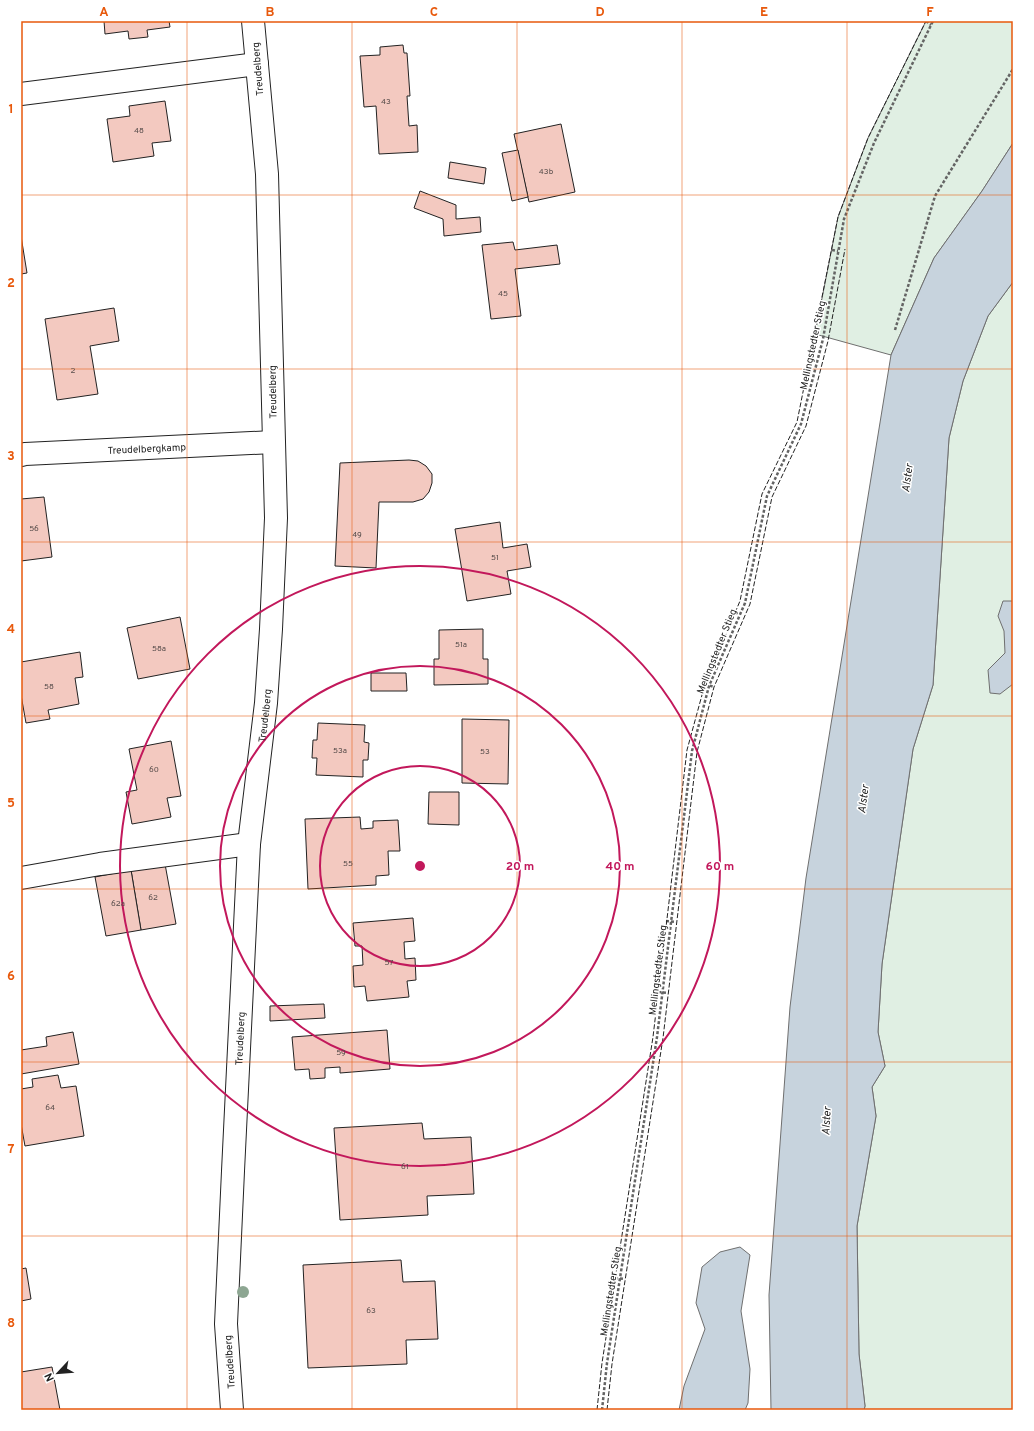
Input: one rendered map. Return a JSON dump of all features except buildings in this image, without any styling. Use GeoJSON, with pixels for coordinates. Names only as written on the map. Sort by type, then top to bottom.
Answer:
{"type":"FeatureCollection","features":[{"type":"Feature","properties":{"kind":"street","name":"Treudelberg"},"geometry":{"type":"LineString","coordinates":[[232,1410],[226,1324],[249,844],[266,703],[276,518],[267,174],[253,21]]}},
{"type":"Feature","properties":{"kind":"street"},"geometry":{"type":"LineString","coordinates":[[21,94],[257,64]]}},
{"type":"Feature","properties":{"kind":"street","name":"Treudelbergkamp"},"geometry":{"type":"LineString","coordinates":[[21,455],[32,453],[273,442]]}},
{"type":"Feature","properties":{"kind":"street"},"geometry":{"type":"LineString","coordinates":[[21,878],[100,864],[249,844]]}},
{"type":"Feature","properties":{"kind":"path"},"geometry":{"type":"LineString","coordinates":[[926,21],[931,25]]}},
{"type":"Feature","properties":{"kind":"path","name":"Mellingstedter Stieg"},"geometry":{"type":"LineString","coordinates":[[602,1410],[607,1363],[657,1037],[692,751],[709,686],[745,603],[767,496],[801,424],[823,339],[844,219],[874,143],[933,21]]}},
{"type":"Feature","properties":{"kind":"path"},"geometry":{"type":"LineString","coordinates":[[895,330],[936,196],[1013,69]]}},
{"type":"Feature","properties":{"kind":"path"},"geometry":{"type":"LineString","coordinates":[[832,250],[838,251]]}},
{"type":"Feature","properties":{"kind":"path"},"geometry":{"type":"LineString","coordinates":[[705,684],[714,687]]}},
{"type":"Feature","properties":{"kind":"path"},"geometry":{"type":"LineString","coordinates":[[666,921],[676,922]]}},
{"type":"Feature","properties":{"kind":"path"},"geometry":{"type":"LineString","coordinates":[[658,992],[668,993]]}},
{"type":"Feature","properties":{"kind":"path"},"geometry":{"type":"LineString","coordinates":[[616,1278],[625,1279]]}},
{"type":"Feature","properties":{"kind":"green space"},"geometry":{"type":"Polygon","coordinates":[[[926,21],[1013,21],[1013,143],[982,191],[934,258],[891,355],[815,334],[838,217],[868,138],[926,21]]]}},
{"type":"Feature","properties":{"kind":"green space"},"geometry":{"type":"Polygon","coordinates":[[[1013,282],[1013,1410],[864,1410],[865,1406],[859,1354],[857,1226],[876,1116],[872,1087],[885,1066],[878,1032],[882,964],[913,749],[933,685],[949,438],[963,381],[988,316],[1013,282]]]}},
{"type":"Feature","properties":{"kind":"water","name":"Alster"},"geometry":{"type":"Polygon","coordinates":[[[1013,143],[1013,282],[988,316],[963,381],[949,438],[933,685],[913,749],[882,964],[878,1032],[885,1066],[872,1087],[876,1116],[857,1226],[859,1354],[865,1406],[864,1410],[771,1410],[769,1295],[790,1007],[806,878],[891,355],[934,258],[982,191],[1013,143]]]}},
{"type":"Feature","properties":{"kind":"water"},"geometry":{"type":"Polygon","coordinates":[[[1003,601],[1013,601],[1013,684],[1000,694],[990,693],[988,670],[1005,653],[1004,631],[998,616],[1003,601]]]}},
{"type":"Feature","properties":{"kind":"water"},"geometry":{"type":"Polygon","coordinates":[[[740,1247],[750,1255],[741,1311],[750,1369],[748,1403],[745,1410],[679,1410],[684,1386],[705,1329],[696,1303],[702,1267],[720,1252],[740,1247]]]}},
{"type":"Feature","properties":{"kind":"fence"},"geometry":{"type":"LineString","coordinates":[[597,1410],[602,1363],[653,1037],[687,750],[705,684],[740,601],[762,494],[797,422],[838,217],[868,138],[926,21]]}},
{"type":"Feature","properties":{"kind":"fence"},"geometry":{"type":"LineString","coordinates":[[607,1410],[612,1364],[663,1038],[697,752],[714,687],[750,604],[772,497],[806,426],[828,341],[845,249]]}}]}
